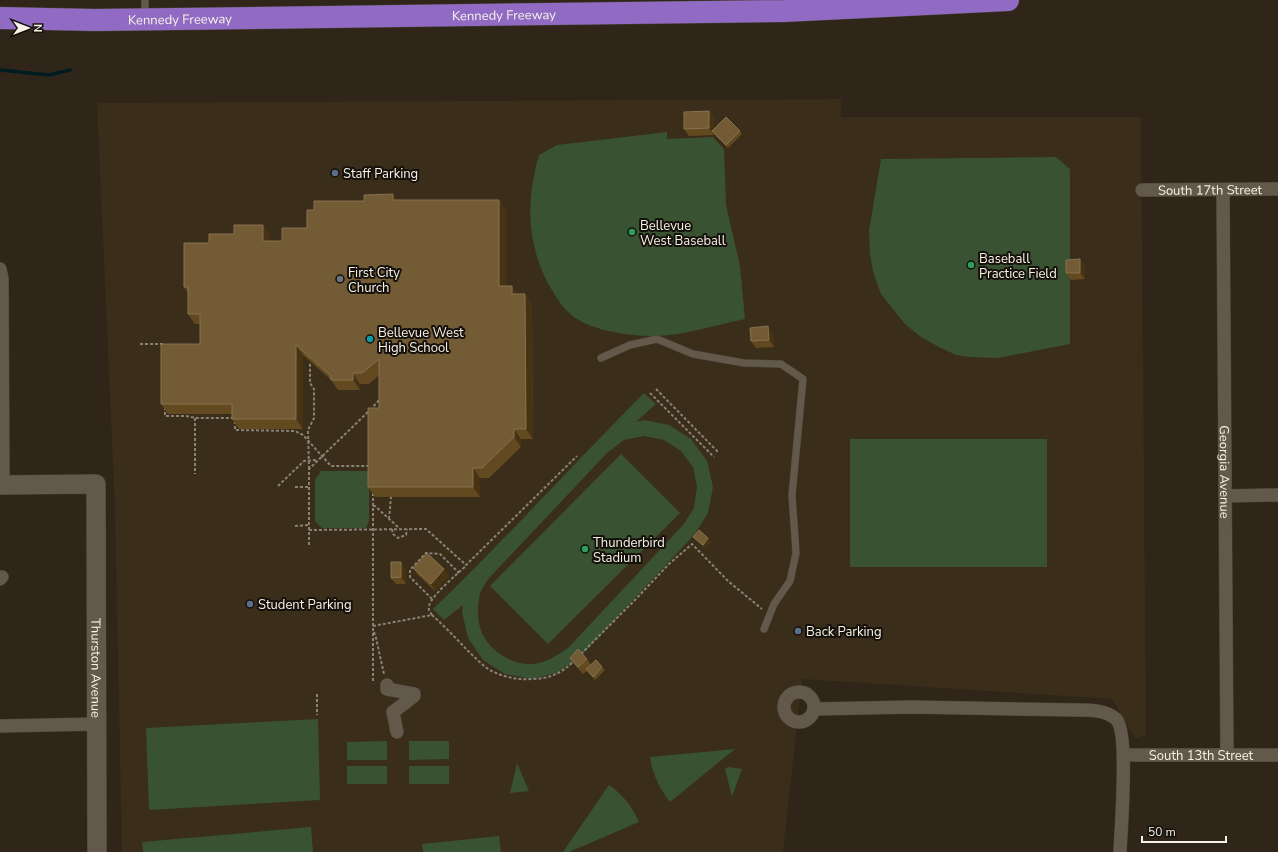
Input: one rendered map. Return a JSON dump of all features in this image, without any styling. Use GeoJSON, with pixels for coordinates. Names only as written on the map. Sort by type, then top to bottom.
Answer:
{"type":"FeatureCollection","features":[{"type":"Feature","properties":{"kind":"highway","name":"Kennedy Freeway"},"geometry":{"type":"LineString","coordinates":[[0,19],[22,18],[95,20],[145,10],[791,10],[1008,0]]}},
{"type":"Feature","properties":{"kind":"street","name":"South 17th Street"},"geometry":{"type":"LineString","coordinates":[[1142,190],[1278,189]]}},
{"type":"Feature","properties":{"kind":"street","name":"Georgia Avenue"},"geometry":{"type":"LineString","coordinates":[[1223,190],[1227,754]]}},
{"type":"Feature","properties":{"kind":"street"},"geometry":{"type":"LineString","coordinates":[[0,269],[2,279],[2,485]]}},
{"type":"Feature","properties":{"kind":"street","name":"Thurston Avenue"},"geometry":{"type":"LineString","coordinates":[[2,485],[96,484],[97,852]]}},
{"type":"Feature","properties":{"kind":"street"},"geometry":{"type":"LineString","coordinates":[[1225,496],[1278,495]]}},
{"type":"Feature","properties":{"kind":"street"},"geometry":{"type":"LineString","coordinates":[[387,685],[387,689],[414,694],[414,696],[393,712],[398,732]]}},
{"type":"Feature","properties":{"kind":"street"},"geometry":{"type":"LineString","coordinates":[[814,708],[912,707],[1078,710],[1100,711],[1115,718],[1120,724],[1124,755],[1120,852]]}},
{"type":"Feature","properties":{"kind":"street"},"geometry":{"type":"LineString","coordinates":[[0,726],[97,724]]}},
{"type":"Feature","properties":{"kind":"street","name":"South 13th Street"},"geometry":{"type":"LineString","coordinates":[[1124,755],[1278,755]]}},
{"type":"Feature","properties":{"kind":"lane"},"geometry":{"type":"LineString","coordinates":[[601,358],[630,345],[657,340],[693,354],[744,363],[781,364],[804,379],[792,495],[796,553],[790,581],[774,604],[764,628]]}},
{"type":"Feature","properties":{"kind":"path"},"geometry":{"type":"LineString","coordinates":[[140,344],[165,344]]}},
{"type":"Feature","properties":{"kind":"path"},"geometry":{"type":"LineString","coordinates":[[309,545],[308,430],[314,418],[314,389],[310,383],[310,364]]}},
{"type":"Feature","properties":{"kind":"path"},"geometry":{"type":"LineString","coordinates":[[656,389],[719,453]]}},
{"type":"Feature","properties":{"kind":"path"},"geometry":{"type":"LineString","coordinates":[[650,393],[714,457]]}},
{"type":"Feature","properties":{"kind":"path"},"geometry":{"type":"LineString","coordinates":[[309,469],[381,398]]}},
{"type":"Feature","properties":{"kind":"path"},"geometry":{"type":"LineString","coordinates":[[165,400],[165,416],[235,418]]}},
{"type":"Feature","properties":{"kind":"path"},"geometry":{"type":"LineString","coordinates":[[373,407],[373,415]]}},
{"type":"Feature","properties":{"kind":"path"},"geometry":{"type":"LineString","coordinates":[[235,411],[235,430],[295,431],[303,435],[331,466],[373,466]]}},
{"type":"Feature","properties":{"kind":"path"},"geometry":{"type":"LineString","coordinates":[[195,418],[195,474]]}},
{"type":"Feature","properties":{"kind":"path"},"geometry":{"type":"LineString","coordinates":[[577,456],[432,599],[429,610],[432,615],[480,662],[494,673],[509,678],[522,680],[550,677],[565,669],[610,626],[669,564],[692,544],[728,581],[770,615]]}},
{"type":"Feature","properties":{"kind":"path"},"geometry":{"type":"LineString","coordinates":[[278,486],[304,461],[318,460]]}},
{"type":"Feature","properties":{"kind":"path"},"geometry":{"type":"LineString","coordinates":[[295,488],[309,487]]}},
{"type":"Feature","properties":{"kind":"path"},"geometry":{"type":"LineString","coordinates":[[373,490],[373,681]]}},
{"type":"Feature","properties":{"kind":"path"},"geometry":{"type":"LineString","coordinates":[[389,519],[391,497]]}},
{"type":"Feature","properties":{"kind":"path"},"geometry":{"type":"LineString","coordinates":[[373,506],[376,506],[400,529]]}},
{"type":"Feature","properties":{"kind":"path"},"geometry":{"type":"LineString","coordinates":[[295,526],[309,525]]}},
{"type":"Feature","properties":{"kind":"path"},"geometry":{"type":"LineString","coordinates":[[392,529],[393,534],[398,538],[406,535],[407,529]]}},
{"type":"Feature","properties":{"kind":"path"},"geometry":{"type":"LineString","coordinates":[[309,530],[426,529],[466,565]]}},
{"type":"Feature","properties":{"kind":"path"},"geometry":{"type":"LineString","coordinates":[[432,599],[410,577],[410,570],[426,553],[440,554],[459,573]]}},
{"type":"Feature","properties":{"kind":"path"},"geometry":{"type":"LineString","coordinates":[[373,626],[432,615]]}},
{"type":"Feature","properties":{"kind":"path"},"geometry":{"type":"LineString","coordinates":[[373,631],[387,685]]}},
{"type":"Feature","properties":{"kind":"path"},"geometry":{"type":"LineString","coordinates":[[317,694],[317,715]]}},
{"type":"Feature","properties":{"kind":"shaded area","name":"Bellevue West High School"},"geometry":{"type":"Polygon","coordinates":[[[841,99],[841,117],[1141,117],[1146,735],[1135,738],[1112,699],[802,679],[783,852],[122,852],[115,508],[97,103],[841,99]]]}},
{"type":"Feature","properties":{"kind":"green space","name":"Bellevue West Baseball"},"geometry":{"type":"Polygon","coordinates":[[[667,132],[667,139],[713,137],[724,149],[726,205],[740,266],[745,319],[665,336],[623,334],[591,326],[574,317],[560,303],[542,271],[536,255],[530,205],[539,155],[557,145],[667,132]]]}},
{"type":"Feature","properties":{"kind":"green space","name":"Baseball Practice Field"},"geometry":{"type":"Polygon","coordinates":[[[1056,157],[1070,169],[1070,344],[998,358],[969,357],[956,355],[939,347],[921,337],[905,324],[881,294],[874,275],[870,255],[869,231],[881,159],[1056,157]]]}},
{"type":"Feature","properties":{"kind":"green space"},"geometry":{"type":"Polygon","coordinates":[[[644,393],[656,404],[636,422],[644,420],[669,425],[691,439],[707,461],[713,487],[708,513],[694,535],[578,659],[556,673],[531,679],[505,674],[483,660],[468,638],[462,612],[463,605],[444,620],[433,609],[487,556],[644,393]],[[644,436],[624,440],[608,452],[491,576],[480,594],[478,604],[479,624],[482,633],[490,646],[502,656],[524,664],[532,664],[546,661],[568,648],[683,525],[694,508],[697,487],[693,467],[681,451],[664,440],[644,436]]]}},
{"type":"Feature","properties":{"kind":"green space"},"geometry":{"type":"Polygon","coordinates":[[[850,439],[1047,439],[1047,567],[850,567],[850,439]]]}},
{"type":"Feature","properties":{"kind":"green space","name":"Thunderbird Stadium"},"geometry":{"type":"Polygon","coordinates":[[[621,454],[680,513],[548,644],[490,586],[621,454]]]}},
{"type":"Feature","properties":{"kind":"green space"},"geometry":{"type":"Polygon","coordinates":[[[321,471],[369,471],[369,521],[366,528],[322,528],[315,521],[315,480],[321,471]]]}},
{"type":"Feature","properties":{"kind":"green space"},"geometry":{"type":"Polygon","coordinates":[[[318,719],[320,800],[149,810],[146,728],[318,719]]]}},
{"type":"Feature","properties":{"kind":"green space"},"geometry":{"type":"Polygon","coordinates":[[[387,741],[387,760],[347,760],[347,742],[387,741]]]}},
{"type":"Feature","properties":{"kind":"green space"},"geometry":{"type":"Polygon","coordinates":[[[409,741],[449,741],[449,759],[409,760],[409,741]]]}},
{"type":"Feature","properties":{"kind":"green space"},"geometry":{"type":"Polygon","coordinates":[[[735,749],[670,802],[657,781],[650,757],[735,749]]]}},
{"type":"Feature","properties":{"kind":"green space"},"geometry":{"type":"Polygon","coordinates":[[[517,763],[529,791],[510,793],[517,763]]]}},
{"type":"Feature","properties":{"kind":"green space"},"geometry":{"type":"Polygon","coordinates":[[[347,766],[387,766],[387,784],[347,784],[347,766]]]}},
{"type":"Feature","properties":{"kind":"green space"},"geometry":{"type":"Polygon","coordinates":[[[409,766],[449,766],[449,784],[409,784],[409,766]]]}},
{"type":"Feature","properties":{"kind":"green space"},"geometry":{"type":"Polygon","coordinates":[[[729,767],[742,769],[732,797],[725,769],[729,767]]]}},
{"type":"Feature","properties":{"kind":"green space"},"geometry":{"type":"Polygon","coordinates":[[[609,785],[627,801],[639,822],[569,852],[563,852],[609,785]]]}},
{"type":"Feature","properties":{"kind":"green space"},"geometry":{"type":"Polygon","coordinates":[[[311,827],[313,852],[143,852],[142,842],[311,827]]]}},
{"type":"Feature","properties":{"kind":"green space"},"geometry":{"type":"Polygon","coordinates":[[[499,836],[501,852],[423,852],[422,844],[499,836]]]}},
{"type":"Feature","properties":{"kind":"building"},"geometry":{"type":"Polygon","coordinates":[[[709,111],[709,128],[684,129],[684,112],[709,111]]]}},
{"type":"Feature","properties":{"kind":"building"},"geometry":{"type":"Polygon","coordinates":[[[726,117],[740,131],[726,145],[712,131],[726,117]]]}},
{"type":"Feature","properties":{"kind":"building","name":"Bellevue West High School"},"geometry":{"type":"Polygon","coordinates":[[[393,194],[393,200],[499,200],[499,286],[512,286],[512,294],[525,294],[526,429],[514,429],[514,437],[482,468],[473,468],[473,487],[368,487],[368,408],[379,408],[379,359],[362,373],[353,373],[353,380],[331,380],[331,376],[296,345],[296,419],[232,419],[232,404],[161,404],[161,344],[200,344],[200,314],[188,314],[188,287],[184,287],[184,243],[209,243],[209,234],[234,234],[234,225],[263,225],[263,241],[282,241],[282,228],[307,228],[307,210],[314,210],[314,201],[364,201],[364,195],[393,194]]]}},
{"type":"Feature","properties":{"kind":"building"},"geometry":{"type":"Polygon","coordinates":[[[1080,259],[1080,273],[1066,273],[1066,260],[1080,259]]]}},
{"type":"Feature","properties":{"kind":"building"},"geometry":{"type":"Polygon","coordinates":[[[768,326],[769,340],[751,341],[750,328],[768,326]]]}},
{"type":"Feature","properties":{"kind":"building"},"geometry":{"type":"Polygon","coordinates":[[[699,530],[708,538],[703,545],[693,537],[699,530]]]}},
{"type":"Feature","properties":{"kind":"building"},"geometry":{"type":"Polygon","coordinates":[[[427,553],[444,569],[431,584],[413,568],[427,553]]]}},
{"type":"Feature","properties":{"kind":"building"},"geometry":{"type":"Polygon","coordinates":[[[391,562],[401,562],[401,577],[391,578],[391,562]]]}},
{"type":"Feature","properties":{"kind":"building"},"geometry":{"type":"Polygon","coordinates":[[[578,649],[587,659],[578,667],[570,658],[578,649]]]}},
{"type":"Feature","properties":{"kind":"building"},"geometry":{"type":"Polygon","coordinates":[[[596,660],[602,667],[593,677],[586,669],[596,660]]]}},
{"type":"Feature","properties":{"kind":"waterway"},"geometry":{"type":"LineString","coordinates":[[0,70],[49,75],[70,70]]}},
{"type":"Feature","properties":{"kind":"place","name":"Staff Parking"},"geometry":{"type":"Point","coordinates":[335,173]}},
{"type":"Feature","properties":{"kind":"place","name":"Bellevue West Baseball"},"geometry":{"type":"Point","coordinates":[632,232]}},
{"type":"Feature","properties":{"kind":"place","name":"Baseball Practice Field"},"geometry":{"type":"Point","coordinates":[971,265]}},
{"type":"Feature","properties":{"kind":"place","name":"First City Church"},"geometry":{"type":"Point","coordinates":[340,279]}},
{"type":"Feature","properties":{"kind":"place","name":"Bellevue West High School"},"geometry":{"type":"Point","coordinates":[370,339]}},
{"type":"Feature","properties":{"kind":"place","name":"Thunderbird Stadium"},"geometry":{"type":"Point","coordinates":[585,549]}},
{"type":"Feature","properties":{"kind":"place","name":"Student Parking"},"geometry":{"type":"Point","coordinates":[250,604]}},
{"type":"Feature","properties":{"kind":"place","name":"Back Parking"},"geometry":{"type":"Point","coordinates":[798,631]}}]}
